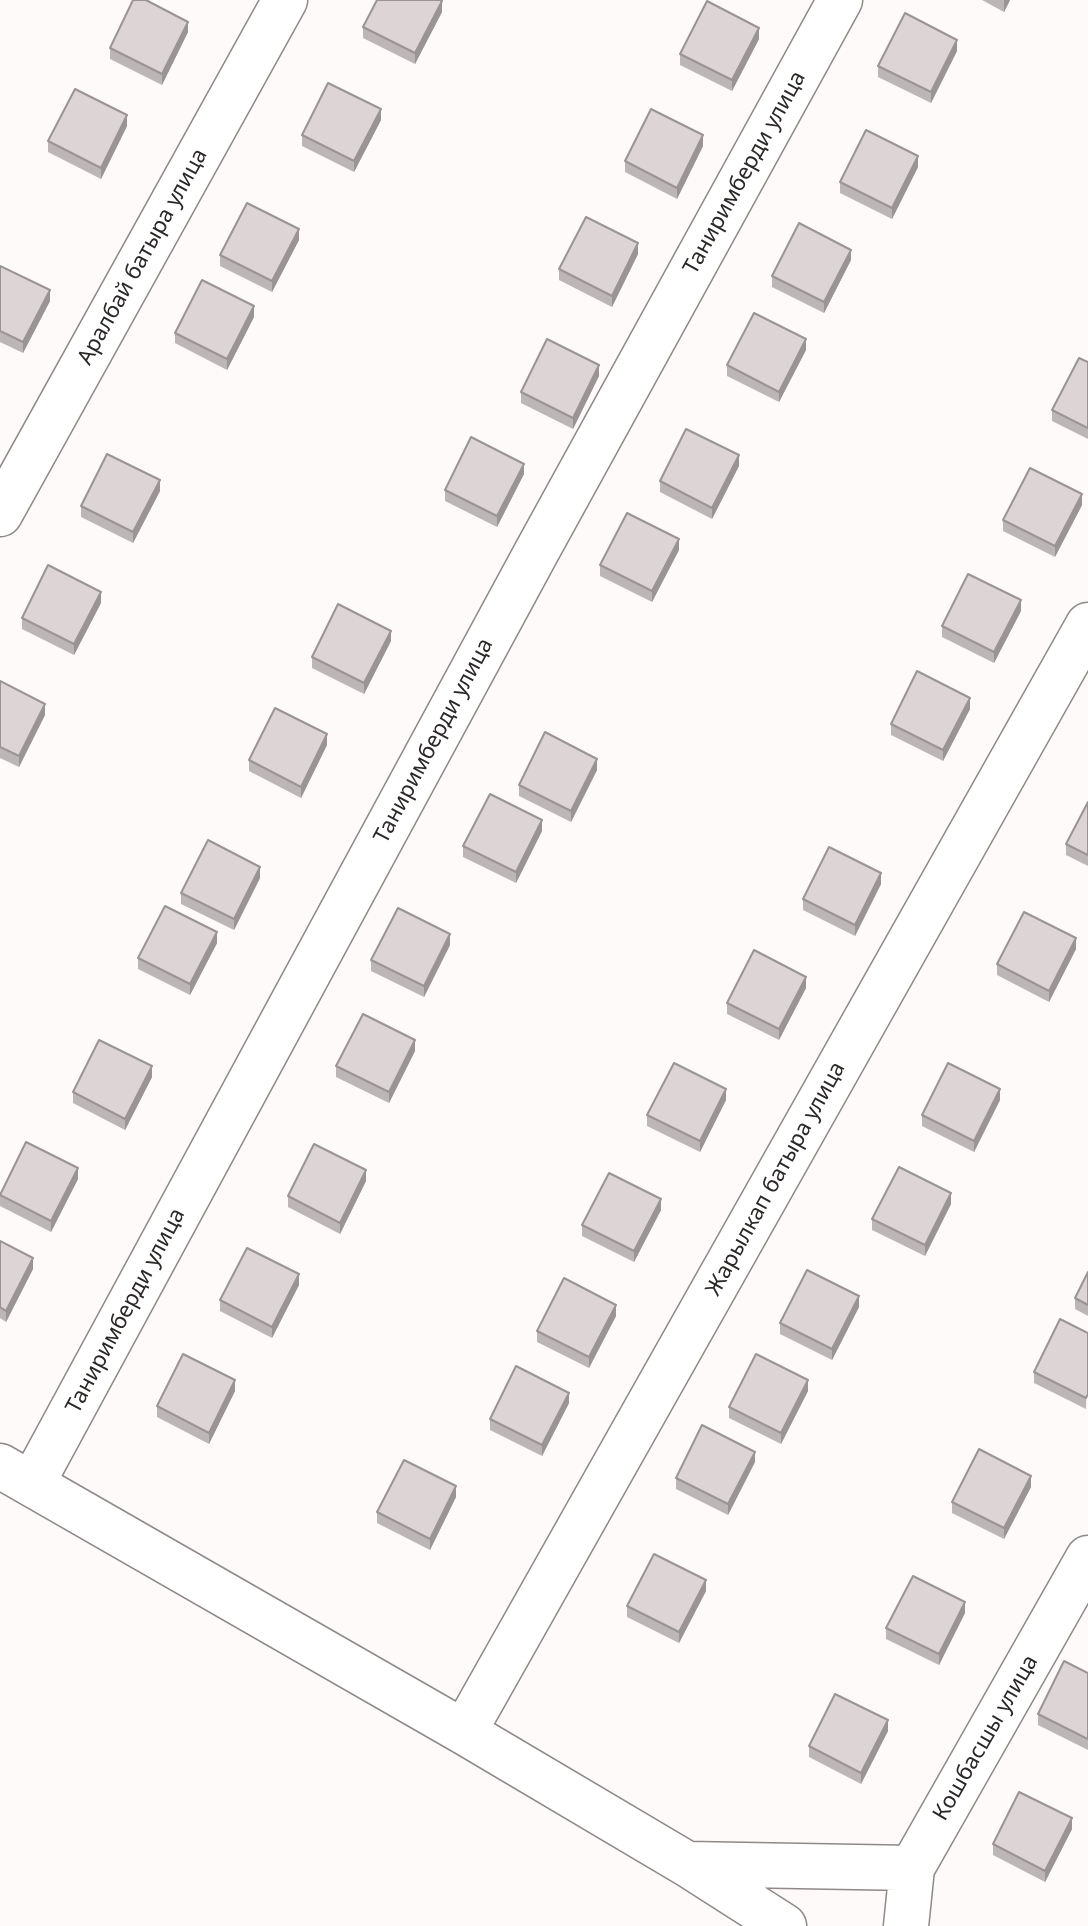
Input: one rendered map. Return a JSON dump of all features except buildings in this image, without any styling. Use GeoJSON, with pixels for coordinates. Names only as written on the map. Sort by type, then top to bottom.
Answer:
{"type":"FeatureCollection","features":[{"type":"Feature","properties":{"kind":"street","name":"Аралбай батыра улица"},"geometry":{"type":"LineString","coordinates":[[0,514],[285,0]]}},
{"type":"Feature","properties":{"kind":"street","name":"Таниримберди улица"},"geometry":{"type":"LineString","coordinates":[[16,1475],[537,551],[840,0]]}},
{"type":"Feature","properties":{"kind":"street","name":"Жарылкап батыра улица"},"geometry":{"type":"LineString","coordinates":[[464,1732],[1088,625]]}},
{"type":"Feature","properties":{"kind":"street"},"geometry":{"type":"LineString","coordinates":[[16,1475],[464,1732],[687,1864],[784,1926]]}},
{"type":"Feature","properties":{"kind":"street","name":"Кошбасшы улица"},"geometry":{"type":"LineString","coordinates":[[906,1926],[912,1868],[1088,1558]]}},
{"type":"Feature","properties":{"kind":"street"},"geometry":{"type":"LineString","coordinates":[[687,1864],[912,1868]]}}]}
